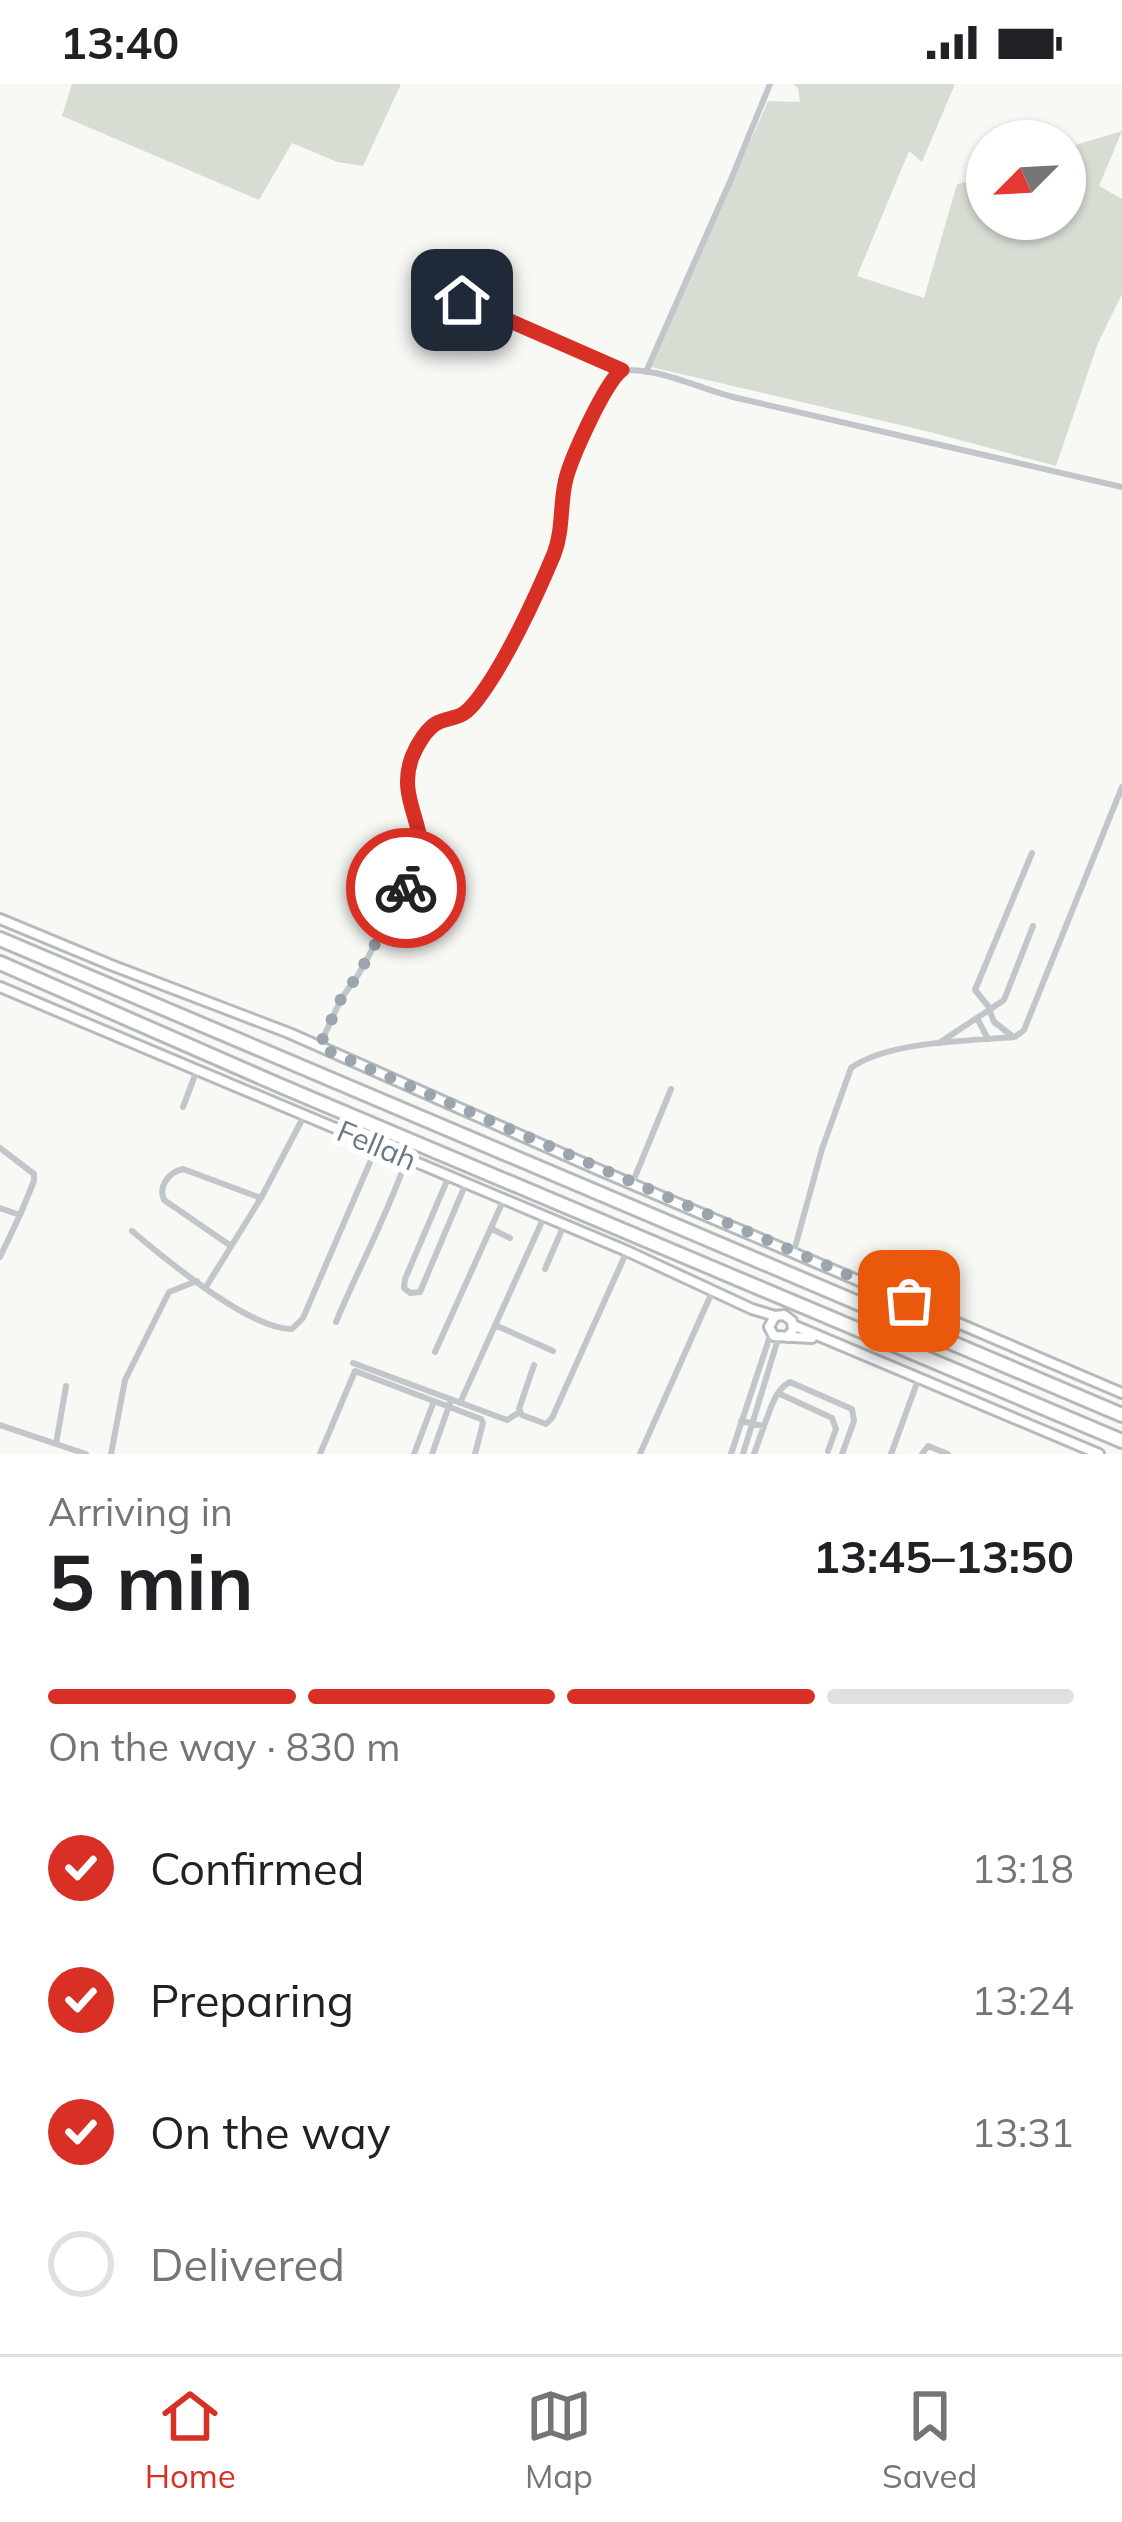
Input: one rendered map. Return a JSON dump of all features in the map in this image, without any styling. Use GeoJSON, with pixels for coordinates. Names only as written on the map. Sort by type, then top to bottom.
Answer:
{"type":"FeatureCollection","features":[{"type":"Feature","properties":{"kind":"highway"},"geometry":{"type":"LineString","coordinates":[[0,939],[1122,1415]]}},
{"type":"Feature","properties":{"kind":"highway"},"geometry":{"type":"LineString","coordinates":[[0,963],[1122,1441]]}},
{"type":"Feature","properties":{"kind":"street"},"geometry":{"type":"LineString","coordinates":[[646,372],[770,84]]}},
{"type":"Feature","properties":{"kind":"street"},"geometry":{"type":"LineString","coordinates":[[462,300],[622,370],[1122,487]]}},
{"type":"Feature","properties":{"kind":"street"},"geometry":{"type":"LineString","coordinates":[[319,1047],[341,999],[418,867],[422,849],[407,777],[416,748],[438,722],[453,720],[474,704],[522,621],[558,543],[572,461],[610,380],[622,370]]}},
{"type":"Feature","properties":{"kind":"street"},"geometry":{"type":"LineString","coordinates":[[794,1251],[847,1073],[857,1063],[876,1054],[1015,1036],[1024,1030],[1122,787]]}},
{"type":"Feature","properties":{"kind":"street"},"geometry":{"type":"LineString","coordinates":[[1015,1036],[998,1027],[975,990],[1033,853]]}},
{"type":"Feature","properties":{"kind":"street"},"geometry":{"type":"LineString","coordinates":[[0,919],[319,1047],[1122,1393]]}},
{"type":"Feature","properties":{"kind":"street"},"geometry":{"type":"LineString","coordinates":[[937,1045],[1006,997],[1033,926]]}},
{"type":"Feature","properties":{"kind":"street","name":"Fellah"},"geometry":{"type":"LineString","coordinates":[[0,987],[627,1251],[752,1309],[784,1315],[820,1338],[1099,1454]]}},
{"type":"Feature","properties":{"kind":"street"},"geometry":{"type":"LineString","coordinates":[[976,1018],[988,1039]]}},
{"type":"Feature","properties":{"kind":"street"},"geometry":{"type":"LineString","coordinates":[[183,1107],[197,1070]]}},
{"type":"Feature","properties":{"kind":"street"},"geometry":{"type":"LineString","coordinates":[[632,1184],[670,1089]]}},
{"type":"Feature","properties":{"kind":"street"},"geometry":{"type":"LineString","coordinates":[[206,1287],[304,1116]]}},
{"type":"Feature","properties":{"kind":"street"},"geometry":{"type":"LineString","coordinates":[[132,1231],[218,1299],[276,1328],[296,1327],[377,1146]]}},
{"type":"Feature","properties":{"kind":"street"},"geometry":{"type":"LineString","coordinates":[[0,1148],[34,1174],[0,1257]]}},
{"type":"Feature","properties":{"kind":"street"},"geometry":{"type":"LineString","coordinates":[[336,1322],[406,1158]]}},
{"type":"Feature","properties":{"kind":"street"},"geometry":{"type":"LineString","coordinates":[[232,1246],[164,1200],[165,1180],[183,1169],[261,1198]]}},
{"type":"Feature","properties":{"kind":"street"},"geometry":{"type":"LineString","coordinates":[[449,1176],[405,1279],[404,1288],[410,1294],[420,1292],[466,1183]]}},
{"type":"Feature","properties":{"kind":"street"},"geometry":{"type":"LineString","coordinates":[[435,1352],[504,1199]]}},
{"type":"Feature","properties":{"kind":"street"},"geometry":{"type":"LineString","coordinates":[[0,1208],[20,1215]]}},
{"type":"Feature","properties":{"kind":"street"},"geometry":{"type":"LineString","coordinates":[[433,1454],[544,1216]]}},
{"type":"Feature","properties":{"kind":"street"},"geometry":{"type":"LineString","coordinates":[[545,1269],[564,1225]]}},
{"type":"Feature","properties":{"kind":"street"},"geometry":{"type":"LineString","coordinates":[[491,1229],[510,1238]]}},
{"type":"Feature","properties":{"kind":"street"},"geometry":{"type":"LineString","coordinates":[[520,1412],[546,1424],[552,1418],[627,1251]]}},
{"type":"Feature","properties":{"kind":"street"},"geometry":{"type":"LineString","coordinates":[[111,1454],[125,1380],[167,1296],[197,1281]]}},
{"type":"Feature","properties":{"kind":"street"},"geometry":{"type":"LineString","coordinates":[[640,1454],[712,1290]]}},
{"type":"Feature","properties":{"kind":"street","name":"Fellah"},"geometry":{"type":"LineString","coordinates":[[752,1309],[776,1334],[820,1338]]}},
{"type":"Feature","properties":{"kind":"street"},"geometry":{"type":"LineString","coordinates":[[743,1454],[776,1334],[775,1316]]}},
{"type":"Feature","properties":{"kind":"street"},"geometry":{"type":"LineString","coordinates":[[495,1325],[553,1351]]}},
{"type":"Feature","properties":{"kind":"street"},"geometry":{"type":"LineString","coordinates":[[731,1454],[776,1334],[793,1325]]}},
{"type":"Feature","properties":{"kind":"street"},"geometry":{"type":"LineString","coordinates":[[353,1363],[436,1398]]}},
{"type":"Feature","properties":{"kind":"street"},"geometry":{"type":"LineString","coordinates":[[520,1412],[534,1365]]}},
{"type":"Feature","properties":{"kind":"street"},"geometry":{"type":"LineString","coordinates":[[320,1454],[355,1371],[507,1420],[520,1412]]}},
{"type":"Feature","properties":{"kind":"street"},"geometry":{"type":"LineString","coordinates":[[891,1454],[918,1380]]}},
{"type":"Feature","properties":{"kind":"street"},"geometry":{"type":"LineString","coordinates":[[754,1454],[778,1393],[785,1383],[850,1407],[855,1418],[840,1454],[827,1453],[836,1429],[832,1418],[778,1393]]}},
{"type":"Feature","properties":{"kind":"street"},"geometry":{"type":"LineString","coordinates":[[56,1444],[66,1387]]}},
{"type":"Feature","properties":{"kind":"street"},"geometry":{"type":"LineString","coordinates":[[414,1454],[436,1398]]}},
{"type":"Feature","properties":{"kind":"street"},"geometry":{"type":"LineString","coordinates":[[454,1403],[483,1423],[475,1454]]}},
{"type":"Feature","properties":{"kind":"street"},"geometry":{"type":"LineString","coordinates":[[741,1421],[764,1426]]}},
{"type":"Feature","properties":{"kind":"street"},"geometry":{"type":"LineString","coordinates":[[0,1425],[86,1454]]}},
{"type":"Feature","properties":{"kind":"street"},"geometry":{"type":"LineString","coordinates":[[1066,1454],[1070,1442]]}},
{"type":"Feature","properties":{"kind":"street"},"geometry":{"type":"LineString","coordinates":[[922,1454],[928,1446],[948,1454]]}},
{"type":"Feature","properties":{"kind":"shaded area"},"geometry":{"type":"Polygon","coordinates":[[[72,84],[401,84],[363,166],[337,162],[292,143],[259,200],[62,116],[72,84]]]}},
{"type":"Feature","properties":{"kind":"shaded area"},"geometry":{"type":"Polygon","coordinates":[[[793,84],[955,84],[922,162],[909,151],[857,276],[924,298],[957,184],[966,182],[966,240],[1086,240],[1086,142],[1122,131],[1099,186],[1122,199],[1122,294],[1098,343],[1056,466],[651,367],[768,101],[800,102],[793,84]]]}},
{"type":"Feature","properties":{"kind":"way so far"},"geometry":{"type":"LineString","coordinates":[[406,888],[341,999],[319,1047],[909,1301]]}},
{"type":"Feature","properties":{"kind":"route"},"geometry":{"type":"LineString","coordinates":[[406,888],[422,849],[407,777],[416,748],[438,722],[453,720],[474,704],[522,621],[558,543],[572,461],[610,380],[622,370],[462,300]]}}]}
